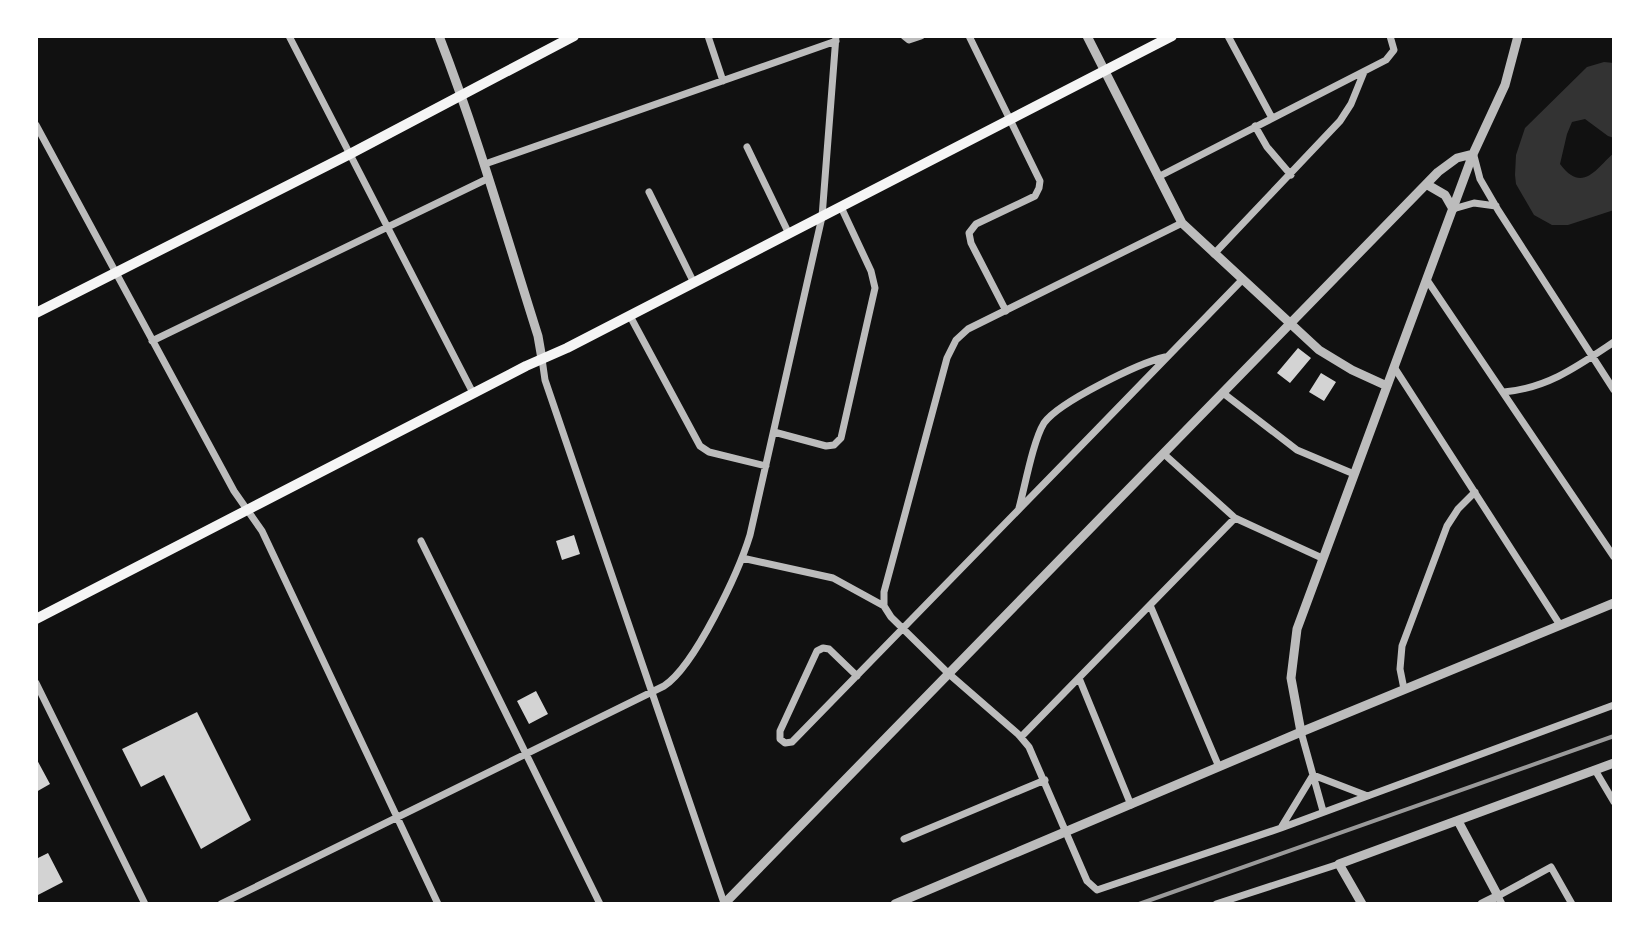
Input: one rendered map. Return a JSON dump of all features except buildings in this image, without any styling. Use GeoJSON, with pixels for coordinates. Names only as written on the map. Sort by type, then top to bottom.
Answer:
{"type":"FeatureCollection","features":[{"type":"Feature","properties":{"kind":"main road"},"geometry":{"type":"LineString","coordinates":[[36,313],[574,36]]}},
{"type":"Feature","properties":{"kind":"main road"},"geometry":{"type":"LineString","coordinates":[[36,619],[1172,36]]}},
{"type":"Feature","properties":{"kind":"street"},"geometry":{"type":"LineString","coordinates":[[289,36],[473,393]]}},
{"type":"Feature","properties":{"kind":"street"},"geometry":{"type":"LineString","coordinates":[[439,36],[485,164],[538,336],[545,380],[724,904],[1426,184],[1451,161],[1473,154]]}},
{"type":"Feature","properties":{"kind":"street"},"geometry":{"type":"LineString","coordinates":[[708,36],[723,81]]}},
{"type":"Feature","properties":{"kind":"street"},"geometry":{"type":"LineString","coordinates":[[904,36],[909,40],[921,36]]}},
{"type":"Feature","properties":{"kind":"street"},"geometry":{"type":"LineString","coordinates":[[969,36],[1038,177],[1039,188],[1031,198],[971,229],[969,238],[1006,311]]}},
{"type":"Feature","properties":{"kind":"street"},"geometry":{"type":"LineString","coordinates":[[1087,36],[1182,223],[1290,324],[1335,361],[1387,386]]}},
{"type":"Feature","properties":{"kind":"street"},"geometry":{"type":"LineString","coordinates":[[1228,36],[1272,118]]}},
{"type":"Feature","properties":{"kind":"street"},"geometry":{"type":"LineString","coordinates":[[1158,177],[1386,60],[1393,53],[1390,36]]}},
{"type":"Feature","properties":{"kind":"street"},"geometry":{"type":"LineString","coordinates":[[1323,811],[1293,696],[1293,645],[1322,558],[1473,154],[1505,85],[1518,36]]}},
{"type":"Feature","properties":{"kind":"street"},"geometry":{"type":"LineString","coordinates":[[221,904],[670,682],[679,673],[742,558],[822,217],[836,38],[485,164]]}},
{"type":"Feature","properties":{"kind":"street"},"geometry":{"type":"LineString","coordinates":[[1214,254],[1340,121],[1365,71]]}},
{"type":"Feature","properties":{"kind":"street"},"geometry":{"type":"LineString","coordinates":[[36,125],[234,491],[269,545],[438,904]]}},
{"type":"Feature","properties":{"kind":"street"},"geometry":{"type":"LineString","coordinates":[[1255,126],[1267,147],[1291,175]]}},
{"type":"Feature","properties":{"kind":"street"},"geometry":{"type":"LineString","coordinates":[[747,147],[789,234]]}},
{"type":"Feature","properties":{"kind":"street"},"geometry":{"type":"LineString","coordinates":[[1473,154],[1480,179],[1496,206],[1614,390]]}},
{"type":"Feature","properties":{"kind":"street"},"geometry":{"type":"LineString","coordinates":[[152,341],[489,178]]}},
{"type":"Feature","properties":{"kind":"street"},"geometry":{"type":"LineString","coordinates":[[1426,184],[1445,195],[1453,209]]}},
{"type":"Feature","properties":{"kind":"street"},"geometry":{"type":"LineString","coordinates":[[649,192],[694,283]]}},
{"type":"Feature","properties":{"kind":"street"},"geometry":{"type":"LineString","coordinates":[[1453,209],[1474,203],[1496,206]]}},
{"type":"Feature","properties":{"kind":"street"},"geometry":{"type":"LineString","coordinates":[[774,432],[826,446],[834,445],[841,438],[875,288],[871,271],[841,207]]}},
{"type":"Feature","properties":{"kind":"street"},"geometry":{"type":"LineString","coordinates":[[884,606],[884,592],[949,351],[961,334],[1182,223]]}},
{"type":"Feature","properties":{"kind":"street"},"geometry":{"type":"LineString","coordinates":[[857,676],[829,649],[817,651],[780,731],[780,739],[785,743],[792,742],[857,676],[903,629],[1017,512],[1242,280]]}},
{"type":"Feature","properties":{"kind":"street"},"geometry":{"type":"LineString","coordinates":[[1427,280],[1614,557]]}},
{"type":"Feature","properties":{"kind":"street"},"geometry":{"type":"LineString","coordinates":[[630,316],[700,446],[709,452],[766,466]]}},
{"type":"Feature","properties":{"kind":"street"},"geometry":{"type":"LineString","coordinates":[[1504,392],[1545,384],[1614,342]]}},
{"type":"Feature","properties":{"kind":"street"},"geometry":{"type":"LineString","coordinates":[[1017,512],[1041,429],[1054,412],[1146,363],[1167,357]]}},
{"type":"Feature","properties":{"kind":"street"},"geometry":{"type":"LineString","coordinates":[[1394,367],[1560,625]]}},
{"type":"Feature","properties":{"kind":"street"},"geometry":{"type":"LineString","coordinates":[[1223,393],[1297,450],[1354,474]]}},
{"type":"Feature","properties":{"kind":"street"},"geometry":{"type":"LineString","coordinates":[[1164,454],[1235,518],[1322,558]]}},
{"type":"Feature","properties":{"kind":"street"},"geometry":{"type":"LineString","coordinates":[[1404,689],[1399,662],[1405,638],[1447,526],[1475,492]]}},
{"type":"Feature","properties":{"kind":"street"},"geometry":{"type":"LineString","coordinates":[[1021,737],[1235,518]]}},
{"type":"Feature","properties":{"kind":"street"},"geometry":{"type":"LineString","coordinates":[[421,541],[600,904]]}},
{"type":"Feature","properties":{"kind":"street"},"geometry":{"type":"LineString","coordinates":[[742,558],[833,578],[884,606],[949,674],[1021,737],[1033,754],[1092,889],[1102,890],[1281,828],[1614,705]]}},
{"type":"Feature","properties":{"kind":"street"},"geometry":{"type":"LineString","coordinates":[[895,904],[1614,603]]}},
{"type":"Feature","properties":{"kind":"street"},"geometry":{"type":"LineString","coordinates":[[1150,605],[1219,767]]}},
{"type":"Feature","properties":{"kind":"street"},"geometry":{"type":"LineString","coordinates":[[1079,678],[1131,805]]}},
{"type":"Feature","properties":{"kind":"street"},"geometry":{"type":"LineString","coordinates":[[36,683],[145,904]]}},
{"type":"Feature","properties":{"kind":"street"},"geometry":{"type":"LineString","coordinates":[[1216,904],[1339,864],[1614,763]]}},
{"type":"Feature","properties":{"kind":"street"},"geometry":{"type":"LineString","coordinates":[[1595,770],[1614,802]]}},
{"type":"Feature","properties":{"kind":"street"},"geometry":{"type":"LineString","coordinates":[[1313,775],[1365,795]]}},
{"type":"Feature","properties":{"kind":"street"},"geometry":{"type":"LineString","coordinates":[[1281,828],[1313,775]]}},
{"type":"Feature","properties":{"kind":"street"},"geometry":{"type":"LineString","coordinates":[[904,839],[1045,780]]}},
{"type":"Feature","properties":{"kind":"street"},"geometry":{"type":"LineString","coordinates":[[1458,821],[1500,900]]}},
{"type":"Feature","properties":{"kind":"street"},"geometry":{"type":"LineString","coordinates":[[1339,864],[1362,904]]}},
{"type":"Feature","properties":{"kind":"street"},"geometry":{"type":"LineString","coordinates":[[1482,904],[1500,900],[1551,867],[1572,904]]}},
{"type":"Feature","properties":{"kind":"shaded area"},"geometry":{"type":"Polygon","coordinates":[[[1604,62],[1614,63],[1614,138],[1585,119],[1572,122],[1560,164],[1568,173],[1583,178],[1596,171],[1614,153],[1614,210],[1568,225],[1552,225],[1534,215],[1516,184],[1516,155],[1525,128],[1587,67],[1604,62]]]}},
{"type":"Feature","properties":{"kind":"railway"},"geometry":{"type":"LineString","coordinates":[[1139,904],[1614,736]]}}]}
